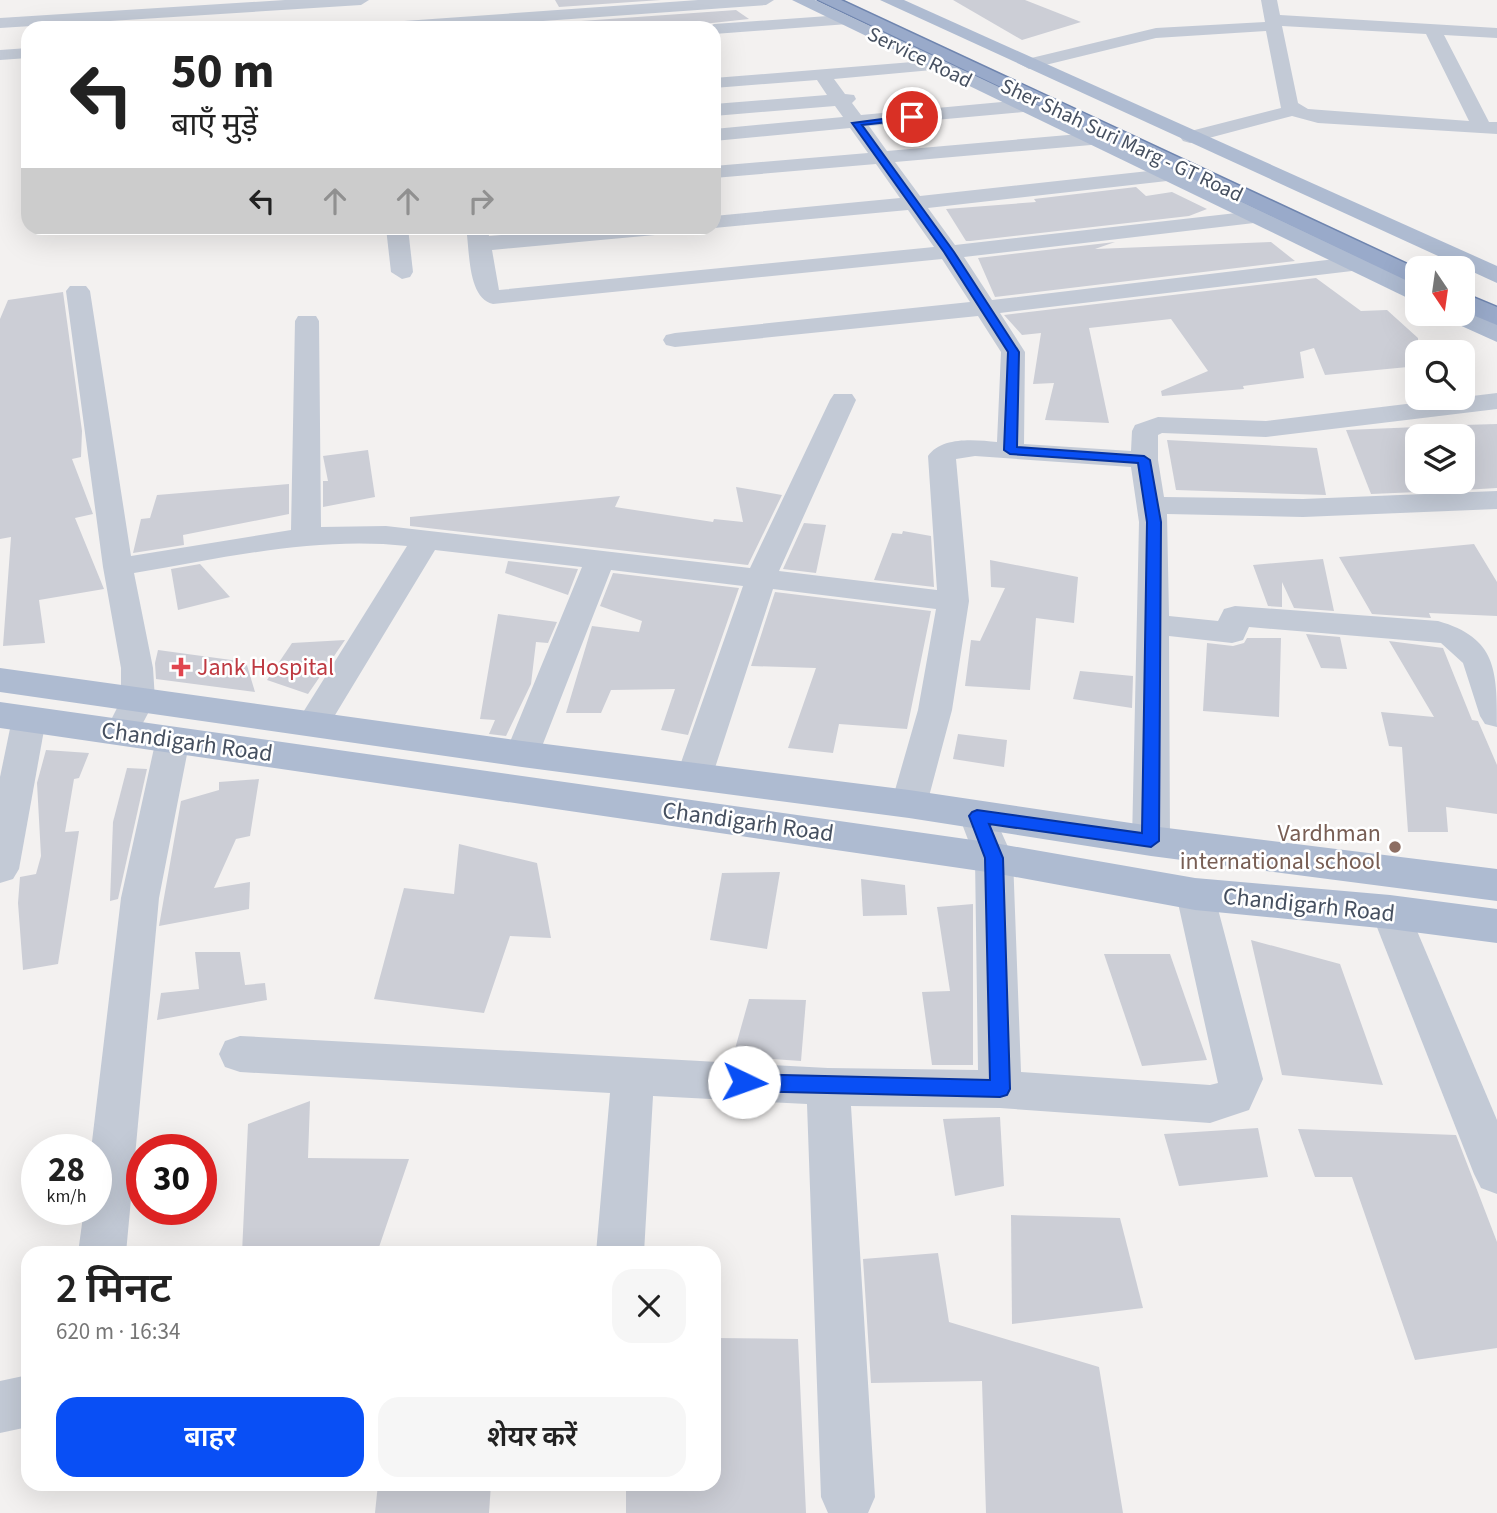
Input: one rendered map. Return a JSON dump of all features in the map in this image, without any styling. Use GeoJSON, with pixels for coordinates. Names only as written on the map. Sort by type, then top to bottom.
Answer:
{"type":"FeatureCollection","features":[{"type":"Feature","properties":{"kind":"highway","name":"Sher Shah Suri Marg - GT Road"},"geometry":{"type":"LineString","coordinates":[[827,0],[1405,273]]}},
{"type":"Feature","properties":{"kind":"highway","name":"Sher Shah Suri Marg - GT Road"},"geometry":{"type":"LineString","coordinates":[[856,0],[1410,256]]}},
{"type":"Feature","properties":{"kind":"highway"},"geometry":{"type":"LineString","coordinates":[[1475,286],[1497,296]]}},
{"type":"Feature","properties":{"kind":"highway"},"geometry":{"type":"LineString","coordinates":[[1475,307],[1497,317]]}},
{"type":"Feature","properties":{"kind":"main road","name":"Service Road"},"geometry":{"type":"LineString","coordinates":[[801,0],[1405,289]]}},
{"type":"Feature","properties":{"kind":"main road","name":"Service Road"},"geometry":{"type":"LineString","coordinates":[[889,0],[1497,275]]}},
{"type":"Feature","properties":{"kind":"main road"},"geometry":{"type":"LineString","coordinates":[[1475,323],[1497,334]]}},
{"type":"Feature","properties":{"kind":"main road","name":"Chandigarh Road"},"geometry":{"type":"LineString","coordinates":[[0,680],[130,716],[173,739],[994,858],[1195,894],[1390,912],[1497,926]]}},
{"type":"Feature","properties":{"kind":"main road","name":"Chandigarh Road"},"geometry":{"type":"LineString","coordinates":[[14,717],[130,716],[314,722],[522,754],[695,774],[909,804],[1151,841],[1497,885]]}},
{"type":"Feature","properties":{"kind":"street"},"geometry":{"type":"LineString","coordinates":[[31,21],[361,0]]}},
{"type":"Feature","properties":{"kind":"street"},"geometry":{"type":"LineString","coordinates":[[474,21],[766,0]]}},
{"type":"Feature","properties":{"kind":"street"},"geometry":{"type":"LineString","coordinates":[[1269,0],[1289,106],[1294,110],[1318,117],[1490,127]]}},
{"type":"Feature","properties":{"kind":"street"},"geometry":{"type":"LineString","coordinates":[[0,7],[55,2]]}},
{"type":"Feature","properties":{"kind":"street"},"geometry":{"type":"LineString","coordinates":[[721,29],[842,20]]}},
{"type":"Feature","properties":{"kind":"street"},"geometry":{"type":"LineString","coordinates":[[0,23],[21,22]]}},
{"type":"Feature","properties":{"kind":"street"},"geometry":{"type":"LineString","coordinates":[[1028,64],[1156,33],[1273,23],[1497,33]]}},
{"type":"Feature","properties":{"kind":"street"},"geometry":{"type":"LineString","coordinates":[[1432,29],[1490,127]]}},
{"type":"Feature","properties":{"kind":"street"},"geometry":{"type":"LineString","coordinates":[[0,55],[21,54]]}},
{"type":"Feature","properties":{"kind":"street"},"geometry":{"type":"LineString","coordinates":[[721,82],[937,65]]}},
{"type":"Feature","properties":{"kind":"street"},"geometry":{"type":"LineString","coordinates":[[822,75],[949,252],[1013,352],[1010,450]]}},
{"type":"Feature","properties":{"kind":"street"},"geometry":{"type":"LineString","coordinates":[[944,91],[984,87]]}},
{"type":"Feature","properties":{"kind":"street"},"geometry":{"type":"LineString","coordinates":[[721,109],[866,97]]}},
{"type":"Feature","properties":{"kind":"street"},"geometry":{"type":"LineString","coordinates":[[721,134],[1023,106]]}},
{"type":"Feature","properties":{"kind":"street"},"geometry":{"type":"LineString","coordinates":[[1190,137],[1294,110]]}},
{"type":"Feature","properties":{"kind":"street"},"geometry":{"type":"LineString","coordinates":[[721,171],[1091,139]]}},
{"type":"Feature","properties":{"kind":"street"},"geometry":{"type":"LineString","coordinates":[[721,221],[915,204],[1167,175]]}},
{"type":"Feature","properties":{"kind":"street"},"geometry":{"type":"LineString","coordinates":[[500,235],[478,236],[488,292],[497,297],[949,252],[1254,217]]}},
{"type":"Feature","properties":{"kind":"street"},"geometry":{"type":"LineString","coordinates":[[398,235],[402,272]]}},
{"type":"Feature","properties":{"kind":"street"},"geometry":{"type":"LineString","coordinates":[[675,340],[1352,264]]}},
{"type":"Feature","properties":{"kind":"street"},"geometry":{"type":"LineString","coordinates":[[78,291],[118,567],[137,668],[130,716]]}},
{"type":"Feature","properties":{"kind":"street"},"geometry":{"type":"LineString","coordinates":[[306,536],[307,321]]}},
{"type":"Feature","properties":{"kind":"street"},"geometry":{"type":"LineString","coordinates":[[695,774],[761,578],[843,400]]}},
{"type":"Feature","properties":{"kind":"street"},"geometry":{"type":"LineString","coordinates":[[1151,841],[1154,624],[1152,505],[1144,460],[1145,431],[1158,425],[1266,429],[1497,401]]}},
{"type":"Feature","properties":{"kind":"street"},"geometry":{"type":"LineString","coordinates":[[909,804],[935,710],[953,601],[942,456],[953,450],[1010,450],[1144,460]]}},
{"type":"Feature","properties":{"kind":"street"},"geometry":{"type":"LineString","coordinates":[[1152,505],[1303,508],[1493,505]]}},
{"type":"Feature","properties":{"kind":"street"},"geometry":{"type":"LineString","coordinates":[[118,567],[306,536],[351,533],[953,601]]}},
{"type":"Feature","properties":{"kind":"street"},"geometry":{"type":"LineString","coordinates":[[314,722],[426,540]]}},
{"type":"Feature","properties":{"kind":"street"},"geometry":{"type":"LineString","coordinates":[[522,754],[600,561]]}},
{"type":"Feature","properties":{"kind":"street"},"geometry":{"type":"LineString","coordinates":[[1154,624],[1233,633],[1235,616],[1438,631],[1457,635],[1471,646],[1477,658],[1497,716]]}},
{"type":"Feature","properties":{"kind":"street"},"geometry":{"type":"LineString","coordinates":[[0,869],[14,717]]}},
{"type":"Feature","properties":{"kind":"street"},"geometry":{"type":"LineString","coordinates":[[103,1246],[140,898],[173,739]]}},
{"type":"Feature","properties":{"kind":"street"},"geometry":{"type":"LineString","coordinates":[[977,816],[994,858],[1000,1089]]}},
{"type":"Feature","properties":{"kind":"street"},"geometry":{"type":"LineString","coordinates":[[240,1054],[828,1087],[1000,1089],[1210,1104],[1234,1097],[1241,1079],[1195,894]]}},
{"type":"Feature","properties":{"kind":"street"},"geometry":{"type":"LineString","coordinates":[[1390,912],[1497,1174]]}},
{"type":"Feature","properties":{"kind":"street"},"geometry":{"type":"LineString","coordinates":[[621,1246],[634,1076]]}},
{"type":"Feature","properties":{"kind":"street"},"geometry":{"type":"LineString","coordinates":[[828,1087],[848,1497]]}},
{"type":"Feature","properties":{"kind":"street"},"geometry":{"type":"LineString","coordinates":[[0,1407],[21,1402]]}},
{"type":"Feature","properties":{"kind":"building"},"geometry":{"type":"Polygon","coordinates":[[[555,0],[661,0],[559,7],[555,0]]]}},
{"type":"Feature","properties":{"kind":"building"},"geometry":{"type":"Polygon","coordinates":[[[953,0],[1025,0],[1081,22],[1022,40],[953,0]]]}},
{"type":"Feature","properties":{"kind":"building"},"geometry":{"type":"Polygon","coordinates":[[[736,10],[749,19],[721,22],[581,21],[736,10]]]}},
{"type":"Feature","properties":{"kind":"building"},"geometry":{"type":"Polygon","coordinates":[[[1136,187],[1146,196],[1172,192],[1207,209],[1189,216],[966,241],[946,209],[1036,202],[1034,199],[1136,187]]]}},
{"type":"Feature","properties":{"kind":"building"},"geometry":{"type":"Polygon","coordinates":[[[1115,242],[1095,249],[1271,242],[1295,261],[995,297],[978,258],[1115,242]]]}},
{"type":"Feature","properties":{"kind":"building"},"geometry":{"type":"Polygon","coordinates":[[[1316,278],[1361,311],[1387,310],[1418,340],[1405,340],[1405,367],[1325,375],[1314,348],[1300,352],[1304,378],[1243,386],[1244,389],[1162,396],[1161,391],[1208,371],[1171,319],[1089,328],[1109,423],[1045,420],[1054,383],[1033,384],[1041,333],[1022,335],[1004,315],[1316,278]]]}},
{"type":"Feature","properties":{"kind":"building"},"geometry":{"type":"Polygon","coordinates":[[[63,292],[82,431],[81,457],[72,459],[93,514],[75,518],[104,589],[39,600],[45,643],[3,646],[11,537],[0,539],[0,319],[8,300],[63,292]]]}},
{"type":"Feature","properties":{"kind":"building"},"geometry":{"type":"Polygon","coordinates":[[[1497,424],[1497,488],[1475,489],[1475,425],[1497,424]]]}},
{"type":"Feature","properties":{"kind":"building"},"geometry":{"type":"Polygon","coordinates":[[[1405,428],[1405,493],[1371,494],[1346,430],[1405,428]]]}},
{"type":"Feature","properties":{"kind":"building"},"geometry":{"type":"Polygon","coordinates":[[[1167,440],[1317,448],[1326,495],[1176,490],[1167,440]]]}},
{"type":"Feature","properties":{"kind":"building"},"geometry":{"type":"Polygon","coordinates":[[[368,450],[375,497],[323,507],[323,481],[328,481],[323,456],[368,450]]]}},
{"type":"Feature","properties":{"kind":"building"},"geometry":{"type":"Polygon","coordinates":[[[289,484],[289,514],[183,535],[184,545],[133,553],[141,519],[150,518],[157,495],[289,484]]]}},
{"type":"Feature","properties":{"kind":"building"},"geometry":{"type":"Polygon","coordinates":[[[736,487],[782,495],[748,565],[410,526],[410,517],[620,496],[615,507],[713,522],[714,519],[743,522],[736,487]]]}},
{"type":"Feature","properties":{"kind":"building"},"geometry":{"type":"Polygon","coordinates":[[[804,523],[826,525],[816,573],[783,569],[804,523]]]}},
{"type":"Feature","properties":{"kind":"building"},"geometry":{"type":"Polygon","coordinates":[[[903,531],[931,536],[934,587],[874,580],[892,533],[902,534],[903,531]]]}},
{"type":"Feature","properties":{"kind":"building"},"geometry":{"type":"Polygon","coordinates":[[[1474,544],[1497,582],[1497,616],[1429,613],[1431,618],[1372,614],[1339,557],[1474,544]]]}},
{"type":"Feature","properties":{"kind":"building"},"geometry":{"type":"Polygon","coordinates":[[[1323,559],[1334,611],[1294,608],[1282,582],[1282,607],[1268,606],[1253,565],[1323,559]]]}},
{"type":"Feature","properties":{"kind":"building"},"geometry":{"type":"Polygon","coordinates":[[[990,560],[1078,577],[1074,623],[1036,618],[1030,690],[965,686],[971,640],[980,641],[1005,588],[991,587],[990,560]]]}},
{"type":"Feature","properties":{"kind":"building"},"geometry":{"type":"Polygon","coordinates":[[[508,561],[578,569],[568,595],[505,573],[508,561]]]}},
{"type":"Feature","properties":{"kind":"building"},"geometry":{"type":"Polygon","coordinates":[[[200,564],[230,597],[178,610],[171,569],[200,564]]]}},
{"type":"Feature","properties":{"kind":"building"},"geometry":{"type":"Polygon","coordinates":[[[613,573],[739,588],[688,735],[661,730],[675,689],[611,690],[601,713],[566,713],[592,626],[639,632],[642,621],[600,606],[613,573]]]}},
{"type":"Feature","properties":{"kind":"building"},"geometry":{"type":"Polygon","coordinates":[[[775,592],[931,611],[907,729],[839,724],[833,753],[788,748],[816,668],[751,666],[775,592]]]}},
{"type":"Feature","properties":{"kind":"building"},"geometry":{"type":"Polygon","coordinates":[[[498,614],[557,622],[548,643],[536,642],[531,684],[506,736],[489,734],[495,720],[480,719],[498,614]]]}},
{"type":"Feature","properties":{"kind":"building"},"geometry":{"type":"Polygon","coordinates":[[[1306,634],[1340,637],[1347,669],[1321,668],[1306,634]]]}},
{"type":"Feature","properties":{"kind":"building"},"geometry":{"type":"Polygon","coordinates":[[[1247,638],[1281,638],[1279,717],[1203,711],[1207,643],[1233,646],[1244,643],[1247,638]]]}},
{"type":"Feature","properties":{"kind":"building"},"geometry":{"type":"Polygon","coordinates":[[[345,640],[308,694],[267,680],[292,643],[345,640]]]}},
{"type":"Feature","properties":{"kind":"building"},"geometry":{"type":"Polygon","coordinates":[[[1389,641],[1443,648],[1472,720],[1478,721],[1497,765],[1497,814],[1446,807],[1448,832],[1408,832],[1402,747],[1389,746],[1381,712],[1434,717],[1389,641]]]}},
{"type":"Feature","properties":{"kind":"building"},"geometry":{"type":"Polygon","coordinates":[[[158,650],[246,662],[255,692],[156,679],[158,650]]]}},
{"type":"Feature","properties":{"kind":"building"},"geometry":{"type":"Polygon","coordinates":[[[1080,671],[1133,676],[1132,708],[1073,699],[1080,671]]]}},
{"type":"Feature","properties":{"kind":"building"},"geometry":{"type":"Polygon","coordinates":[[[958,734],[1007,740],[1004,767],[953,759],[958,734]]]}},
{"type":"Feature","properties":{"kind":"building"},"geometry":{"type":"Polygon","coordinates":[[[46,750],[89,753],[79,778],[74,779],[65,832],[79,831],[58,964],[23,970],[18,903],[20,877],[36,874],[41,856],[37,783],[46,750]]]}},
{"type":"Feature","properties":{"kind":"building"},"geometry":{"type":"Polygon","coordinates":[[[127,768],[147,769],[118,899],[110,901],[113,822],[127,768]]]}},
{"type":"Feature","properties":{"kind":"building"},"geometry":{"type":"Polygon","coordinates":[[[259,779],[250,836],[236,839],[214,888],[250,882],[249,909],[159,926],[181,801],[219,790],[219,782],[259,779]]]}},
{"type":"Feature","properties":{"kind":"building"},"geometry":{"type":"Polygon","coordinates":[[[459,844],[537,863],[551,938],[510,936],[484,1013],[374,999],[404,888],[454,894],[459,844]]]}},
{"type":"Feature","properties":{"kind":"building"},"geometry":{"type":"Polygon","coordinates":[[[780,872],[767,949],[710,940],[722,873],[780,872]]]}},
{"type":"Feature","properties":{"kind":"building"},"geometry":{"type":"Polygon","coordinates":[[[861,879],[905,885],[907,915],[863,916],[861,879]]]}},
{"type":"Feature","properties":{"kind":"building"},"geometry":{"type":"Polygon","coordinates":[[[973,904],[973,1065],[932,1065],[922,992],[950,991],[937,907],[973,904]]]}},
{"type":"Feature","properties":{"kind":"building"},"geometry":{"type":"Polygon","coordinates":[[[1251,940],[1340,964],[1383,1085],[1282,1075],[1251,940]]]}},
{"type":"Feature","properties":{"kind":"building"},"geometry":{"type":"Polygon","coordinates":[[[195,952],[240,952],[245,985],[265,983],[267,1000],[157,1020],[161,993],[199,989],[195,952]]]}},
{"type":"Feature","properties":{"kind":"building"},"geometry":{"type":"Polygon","coordinates":[[[1104,954],[1170,954],[1207,1060],[1142,1066],[1104,954]]]}},
{"type":"Feature","properties":{"kind":"building"},"geometry":{"type":"Polygon","coordinates":[[[749,999],[806,1000],[801,1061],[733,1056],[749,999]]]}},
{"type":"Feature","properties":{"kind":"building"},"geometry":{"type":"Polygon","coordinates":[[[310,1101],[308,1158],[409,1159],[379,1246],[242,1246],[248,1124],[310,1101]]]}},
{"type":"Feature","properties":{"kind":"building"},"geometry":{"type":"Polygon","coordinates":[[[1000,1117],[1004,1186],[955,1196],[943,1119],[1000,1117]]]}},
{"type":"Feature","properties":{"kind":"building"},"geometry":{"type":"Polygon","coordinates":[[[1258,1128],[1268,1177],[1179,1186],[1164,1134],[1258,1128]]]}},
{"type":"Feature","properties":{"kind":"building"},"geometry":{"type":"Polygon","coordinates":[[[1298,1129],[1456,1135],[1497,1242],[1497,1348],[1415,1360],[1352,1177],[1315,1177],[1298,1129]]]}},
{"type":"Feature","properties":{"kind":"building"},"geometry":{"type":"Polygon","coordinates":[[[1011,1215],[1120,1218],[1143,1308],[1012,1324],[1011,1215]]]}},
{"type":"Feature","properties":{"kind":"building"},"geometry":{"type":"Polygon","coordinates":[[[938,1253],[949,1322],[1099,1367],[1123,1513],[986,1513],[982,1381],[871,1383],[863,1259],[938,1253]]]}},
{"type":"Feature","properties":{"kind":"building"},"geometry":{"type":"Polygon","coordinates":[[[721,1338],[798,1339],[806,1513],[626,1513],[626,1491],[721,1491],[721,1338]]]}},
{"type":"Feature","properties":{"kind":"building"},"geometry":{"type":"Polygon","coordinates":[[[377,1491],[491,1491],[489,1513],[375,1513],[377,1491]]]}},
{"type":"Feature","properties":{"kind":"place","name":"Jank Hospital"},"geometry":{"type":"Point","coordinates":[181,667]}},
{"type":"Feature","properties":{"kind":"place","name":"Vardhman international school"},"geometry":{"type":"Point","coordinates":[1395,847]}},
{"type":"Feature","properties":{"kind":"route"},"geometry":{"type":"LineString","coordinates":[[744,1082],[828,1087],[1000,1089],[994,858],[977,816],[1151,841],[1154,522],[1144,460],[1010,450],[1013,352],[949,252],[856,123],[912,117]]}}]}
